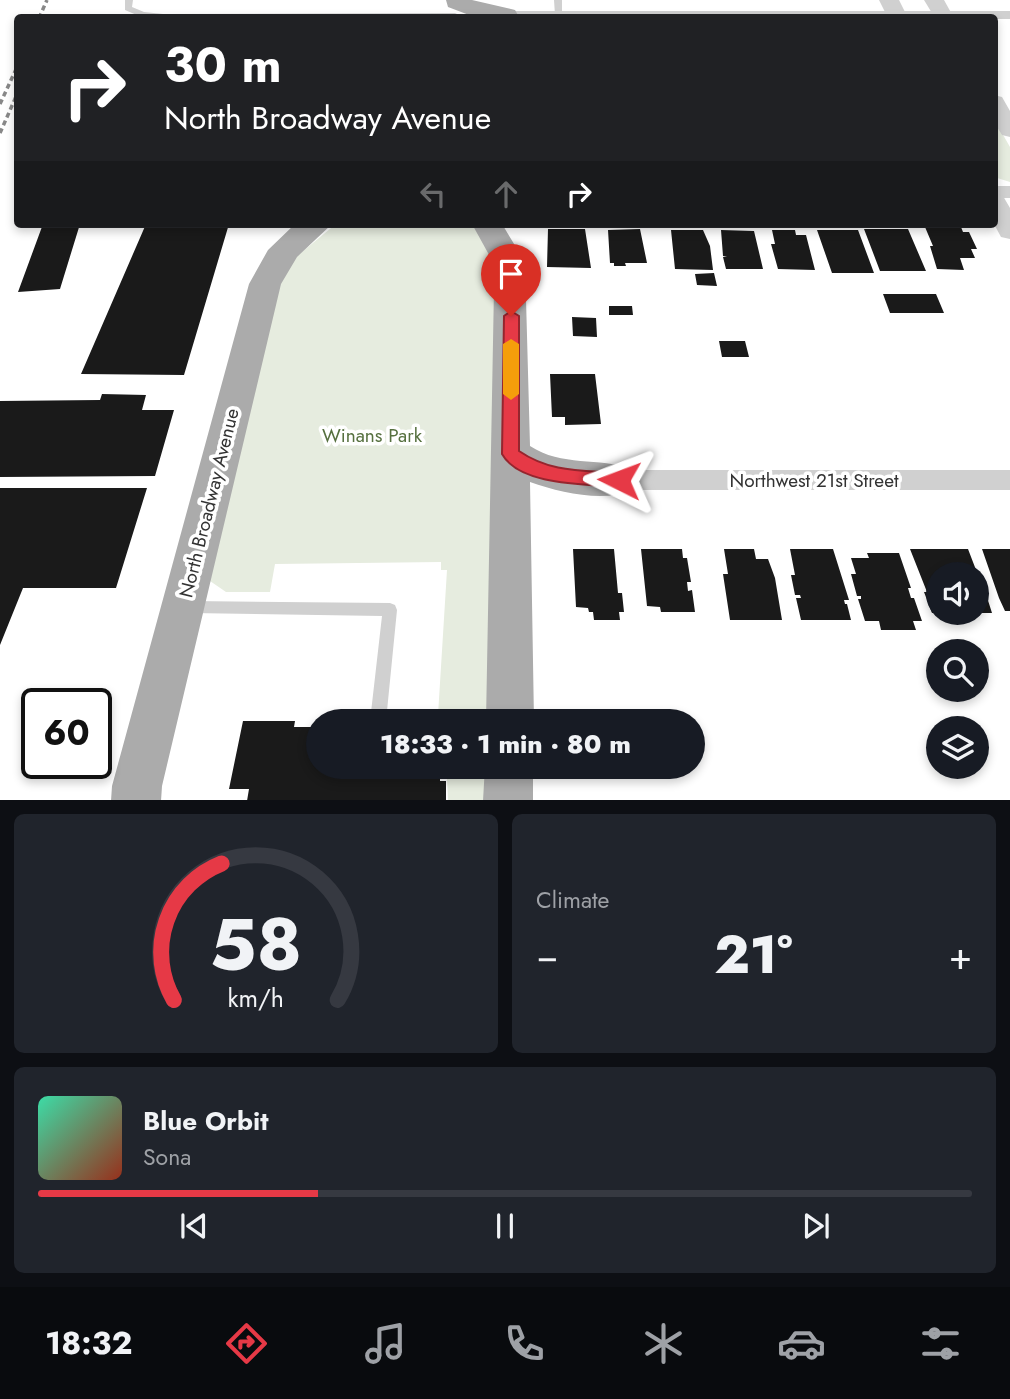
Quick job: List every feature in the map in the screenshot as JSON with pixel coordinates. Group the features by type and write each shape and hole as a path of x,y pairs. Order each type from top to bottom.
{"main road":[{"path":"456,9 500,14"},
{"name":"North Broadway Avenue","path":"136,800 137,786 265,284 282,254 309,228"},
{"path":"488,228 509,262 511,288 510,709"},
{"path":"510,454 531,468 551,475 619,480"},
{"path":"508,800 509,779"}],"street":[{"path":"514,14 559,8 941,11 993,14"},
{"path":"998,109 1010,130"},
{"path":"998,208 1010,231"},
{"name":"Northwest 21st Street","path":"619,480 1010,480"}],"lane":[{"path":"247,14 456,9"},
{"path":"182,607 390,610 379,709"}],"green space":[{"path":"998,126 1010,147 1010,182 998,178"},
{"name":"Winans Park","path":"331,228 475,228 490,250 497,272 491,709 438,709 447,570 441,570 441,562 275,564 270,592 226,592 210,581 281,280 291,261"},
{"path":"447,779 489,779 488,800 448,800"}],"building":[{"path":"42,228 79,228 60,289 18,292"},
{"path":"144,228 228,228 184,375 81,374"},
{"path":"925,228 961,228 963,232 969,232 977,249 971,249 975,258 960,258 964,270 937,269 930,246 933,246"},
{"path":"548,229 585,229 591,268 547,267"},
{"path":"640,229 647,263 614,266 614,263 610,263 608,230"},
{"path":"864,229 908,229 926,271 880,271"},
{"path":"671,230 703,230 710,246 713,270 675,269"},
{"path":"721,230 754,231 763,269 726,269 723,257 727,257 723,256"},
{"path":"772,230 795,230 796,235 806,235 815,270 778,269 771,244 775,244"},
{"path":"817,230 858,230 874,273 832,273"},
{"path":"714,273 717,286 697,285 695,274"},
{"path":"883,294 936,294 944,313 890,313"},
{"path":"609,306 632,306 633,315 609,315"},
{"path":"572,317 596,318 597,337 573,336"},
{"path":"719,341 745,341 749,357 722,357"},
{"path":"550,374 595,374 601,424 565,425 565,417 552,417"},
{"path":"102,394 146,395 142,410 174,410 155,476 0,477 0,401 100,400"},
{"path":"0,488 147,488 116,588 23,588 0,645"},
{"path":"573,549 614,549 618,593 622,593 624,612 619,612 620,620 594,620 593,612 589,612 588,608 576,607"},
{"path":"641,549 682,549 683,558 687,558 691,582 687,582 688,591 692,590 695,612 661,612 660,607 647,606"},
{"path":"724,549 754,549 756,559 768,559 775,578 782,620 730,620 723,574 728,574"},
{"path":"790,549 833,549 849,600 844,600 851,620 801,620 796,598 801,598 800,595 795,595 791,575 795,575"},
{"path":"910,549 968,549 973,562 926,562 926,589"},
{"path":"982,549 1010,549 1010,611 1005,611 989,569 989,562 987,562"},
{"path":"867,553 899,553 911,588 908,588 911,598 914,598 922,621 913,621 916,630 881,630 879,621 865,621 858,599 861,599 861,596 857,596 851,574 856,574 851,558 869,558"},
{"path":"243,721 295,721 294,727 306,727 306,779 440,779 446,781 446,800 247,800 249,789 229,789"}],"railway":[{"path":"41,14 47,0"},
{"path":"0,104 14,74"},
{"path":"0,133 14,101"}],"slow traffic":[{"path":"511,344 511,394"}],"route":[{"path":"511,316 510,454 531,468 551,475 619,480"}]}
